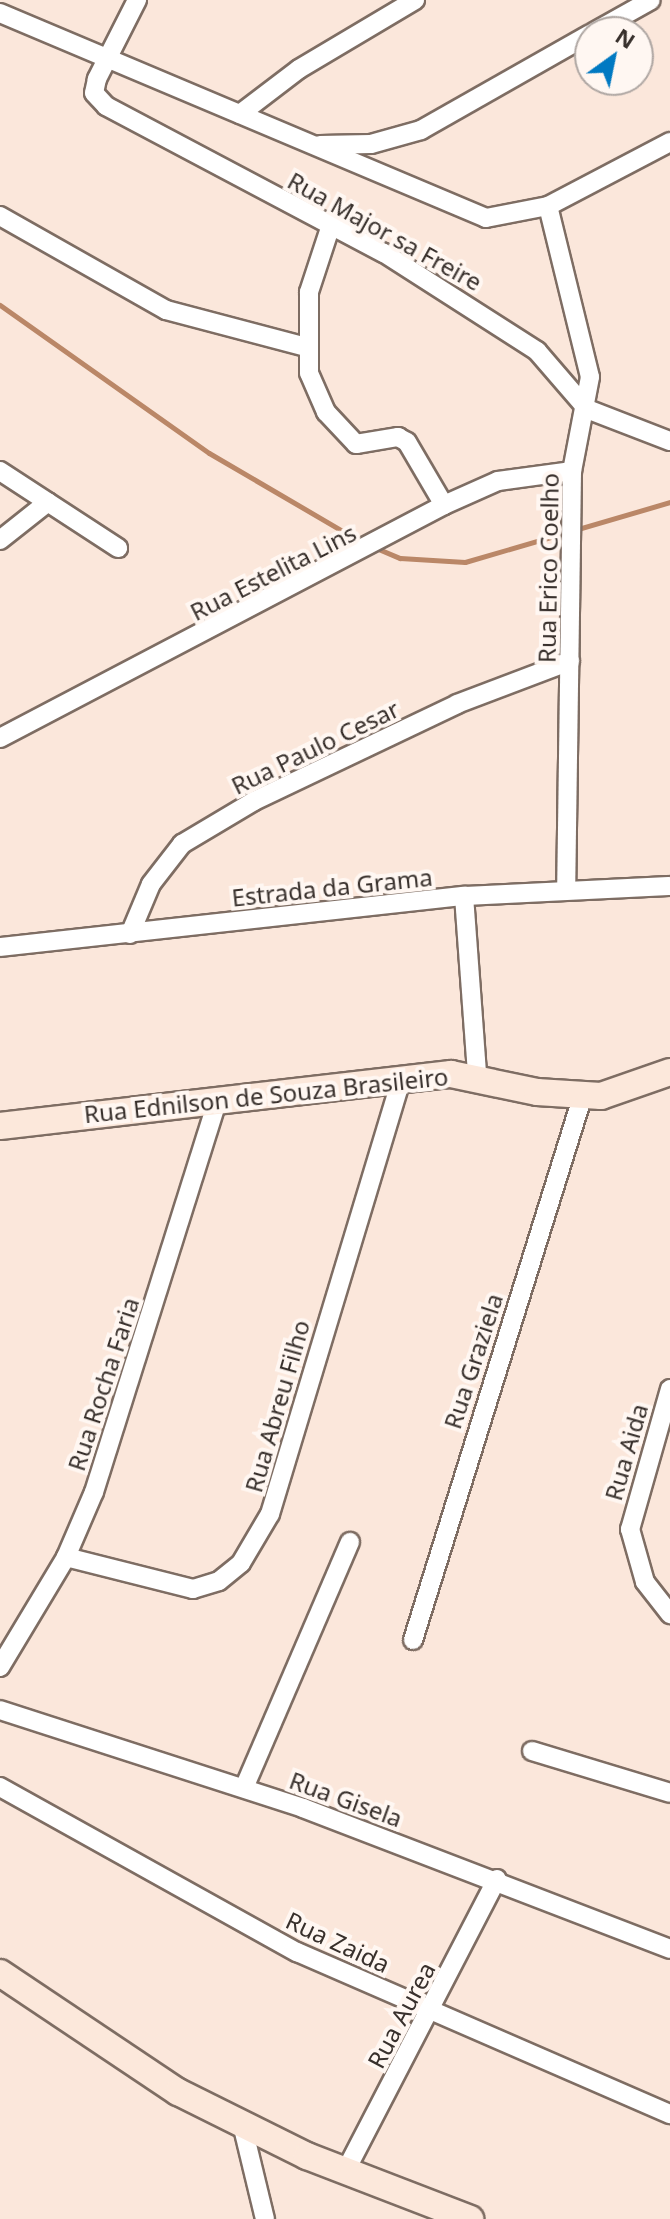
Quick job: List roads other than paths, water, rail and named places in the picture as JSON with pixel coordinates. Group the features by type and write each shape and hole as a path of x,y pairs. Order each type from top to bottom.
{"street":[{"path":"105,59 137,0"},
{"path":"240,114 299,69 415,0"},
{"path":"622,16 651,0"},
{"name":"Rua Major sa Freire","path":"0,13 486,218 548,206 670,142"},
{"path":"314,146 371,144 421,130 574,43"},
{"name":"Rua Major sa Freire","path":"105,59 94,93 106,106 331,225 516,336 587,409 670,441"},
{"name":"Rua Erico Coelho","path":"548,206 587,360 587,409 572,471 566,890"},
{"path":"0,216 166,310 306,347"},
{"path":"331,225 309,292 306,347 309,373 343,432 367,447 389,438 407,442 444,505"},
{"path":"0,471 118,548"},
{"name":"Rua Estelita Lins","path":"0,738 384,543 444,505 498,481 572,471"},
{"path":"0,540 48,502"},
{"name":"Rua Paulo Cesar","path":"130,934 151,884 182,844 254,801 457,704 570,661"},
{"name":"Estrada da Grama","path":"0,947 464,896 670,886"},
{"path":"464,896 477,1075"},
{"name":"Rua Ednilson de Souza Brasileiro","path":"0,1126 401,1079 477,1075 582,1098 670,1072"},
{"name":"Rua Abreu Filho","path":"66,1557 193,1589 219,1581 241,1563 270,1514 401,1079"},
{"name":"Rua Graziela","path":"413,1640 582,1098"},
{"name":"Rua Rocha Faria","path":"0,1667 66,1557 94,1492 217,1101"},
{"name":"Rua Aida","path":"670,1389 630,1529 645,1582 670,1614"},
{"path":"244,1788 350,1542"},
{"name":"Rua Gisela","path":"0,1710 244,1788 497,1879 670,1949"},
{"path":"532,1751 670,1793"},
{"name":"Rua Zaida","path":"0,1787 297,1952 670,2114"},
{"name":"Rua Aurea","path":"345,2172 432,2010 497,1879"},
{"path":"0,1973 110,2051 242,2124 345,2172 455,2216"},
{"path":"242,2124 265,2219"}],"waterway":[{"path":"0,305 209,453 363,543"},
{"path":"376,548 400,558 465,562 670,502"}]}
